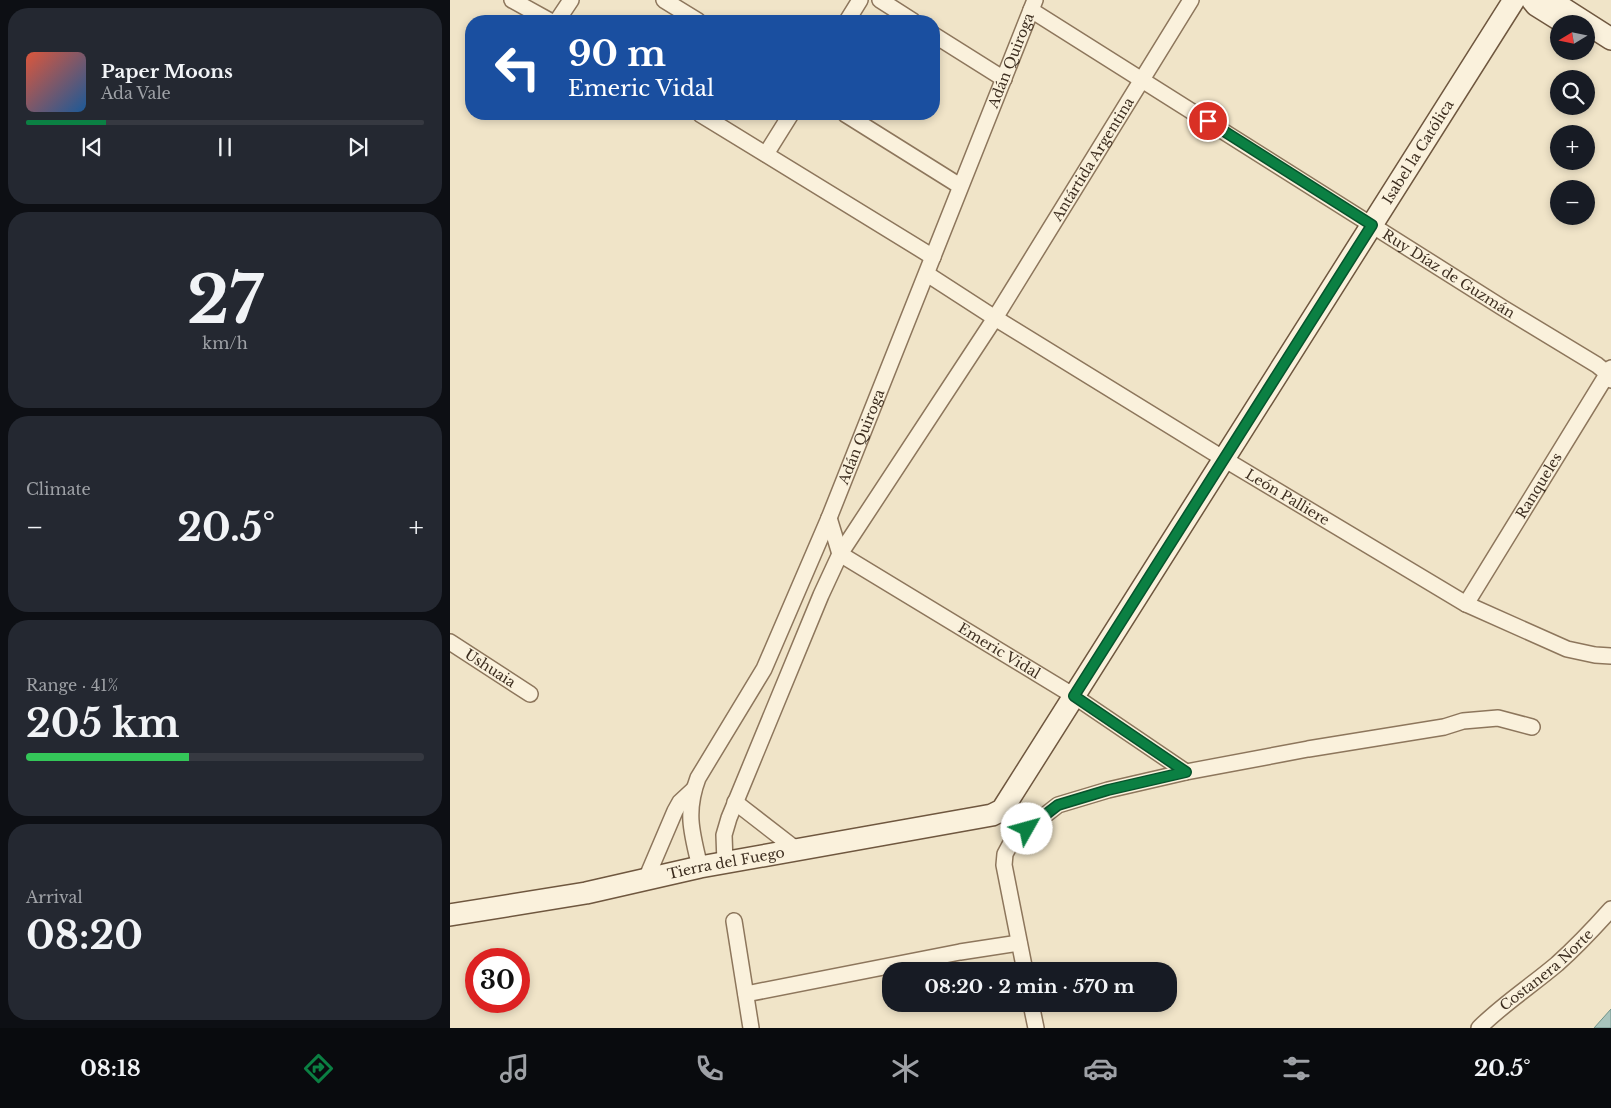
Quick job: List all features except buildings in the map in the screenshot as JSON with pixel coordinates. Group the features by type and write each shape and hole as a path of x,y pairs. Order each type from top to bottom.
{"main road":[{"name":"Isabel la Católica","path":"1002,810 1514,0"},
{"path":"1532,0 1551,15"},
{"path":"1550,0 1611,39"},
{"path":"1595,44 1611,54"},
{"name":"Tierra del Fuego","path":"450,915 586,893 700,867 981,818 1002,810"}],"street":[{"path":"512,0 539,15"},
{"path":"561,15 571,0"},
{"path":"664,0 688,15"},
{"path":"851,15 860,0"},
{"path":"880,0 904,15"},
{"name":"Antártida Argentina","path":"995,318 1191,0"},
{"name":"Ruy Díaz de Guzmán","path":"1033,5 1142,80 1610,374"},
{"name":"Adán Quiroga","path":"700,867 691,828 691,805 698,778 764,669 829,518 1033,5"},
{"path":"940,39 1004,79"},
{"path":"710,120 933,257"},
{"path":"766,154 787,120"},
{"path":"856,120 960,186"},
{"name":"León Palliere","path":"927,274 1224,460 1466,604 1568,649 1594,655 1611,656"},
{"path":"725,863 724,834 735,802 821,595 840,554 995,318"},
{"name":"Ranqueles","path":"1466,604 1610,374"},
{"path":"829,518 840,554"},
{"name":"Emeric Vidal","path":"840,554 1074,696 1186,772"},
{"path":"780,632 804,636"},
{"name":"Ushuaia","path":"450,642 530,694"},
{"path":"1023,962 1004,865 1005,854 1012,841 1058,805 1108,790 1186,772 1308,749 1444,727 1464,721 1498,718 1532,727"},
{"path":"646,879 675,811 680,802 694,789"},
{"path":"735,802 797,850"},
{"name":"Costanera Norte","path":"1479,1028 1569,952 1611,908"},
{"path":"734,921 751,1028"},
{"path":"746,994 960,952 1019,944"},
{"path":"1033,1012 1036,1028"}],"water":[{"path":"1611,1009 1611,1028 1594,1028"}],"route":[{"path":"1027,829 1058,805 1108,790 1186,772 1074,696 1372,225 1208,121"}]}
